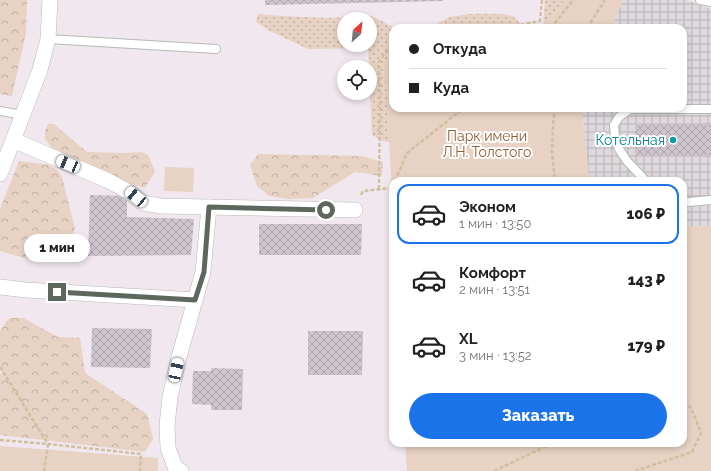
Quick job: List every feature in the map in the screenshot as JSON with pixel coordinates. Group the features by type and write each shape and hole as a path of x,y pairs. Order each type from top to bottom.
{"street":[{"path":"0,174 38,75 48,39 50,0"},
{"path":"13,140 109,181 129,192 143,203 161,206 355,210"},
{"path":"181,471 175,467 168,448 167,425 170,397 179,357 204,272 209,207"},
{"path":"0,287 26,290 195,300"}],"lane":[{"path":"700,0 711,2"},
{"path":"48,39 216,49"},
{"path":"687,109 711,109"},
{"path":"0,111 23,115"},
{"path":"626,112 619,117 614,125 615,137 619,149 627,162 642,177"},
{"path":"687,202 711,200"}],"path":[{"path":"540,24 542,0"},
{"path":"553,24 573,0"},
{"path":"589,24 605,0"},
{"path":"524,24 540,21"},
{"path":"379,189 379,62 389,50"},
{"path":"397,177 407,153 459,112"},
{"path":"554,112 552,152 555,177"},
{"path":"355,210 363,190 389,188"},
{"path":"0,367 48,444 44,471"},
{"path":"636,471 692,452 701,433 691,408 687,404"},
{"path":"0,440 141,454 140,471"},
{"path":"494,471 545,447"}],"shaded area":[{"path":"623,0 687,0 711,9 711,226 687,227 687,177 589,177 582,112 687,112 687,24 613,24"}],"green space":[{"path":"0,0 27,0 26,33 12,96 0,94"},
{"path":"545,0 564,0 548,24 543,24"},
{"path":"564,0 623,0 613,24 548,24"},
{"path":"258,14 337,18 337,49 308,49 268,30 256,22"},
{"path":"469,14 508,15 515,18 520,24 439,24 439,22 450,17"},
{"path":"377,19 389,25 389,112 394,112 406,145 383,141 372,135 370,100 377,100 377,60 369,60 368,52 377,52"},
{"name":"Парк имени Л.Н. Толстого","path":"389,59 389,112 582,112 589,177 391,177 385,60"},
{"path":"48,124 54,124 87,152 141,152 148,155 155,171 145,188 120,180 54,151 45,139 45,131"},
{"path":"258,154 362,156 383,162 382,176 355,172 313,198 289,199 269,196 257,186 250,165"},
{"path":"19,161 50,165 57,170 62,177 75,229 62,252 28,259 0,251 0,209"},
{"path":"165,167 194,168 193,192 164,191"},
{"path":"711,226 711,471 407,471 405,447 687,447 687,227"},
{"path":"9,318 23,318 58,337 80,338 85,373 147,414 153,439 145,452 0,435 0,374 2,373 0,362 0,331"},
{"path":"0,446 158,458 158,471 0,471"}],"building":[{"path":"265,0 443,0 443,1 265,5"},
{"name":"Котельная","path":"636,125 711,125 711,155 636,155"},
{"path":"90,195 127,196 127,217 194,219 191,255 88,256"},
{"path":"259,224 362,224 361,255 259,255"},
{"path":"92,328 152,329 150,368 91,367"},
{"path":"308,331 363,331 362,375 308,375"},
{"path":"211,368 243,369 242,410 211,410 211,405 192,404 193,371 211,371"}],"place":[{"name":"Котельная","path":"673,140"}],"route":[{"path":"57,292 195,300 204,272 209,207 326,210"}]}
